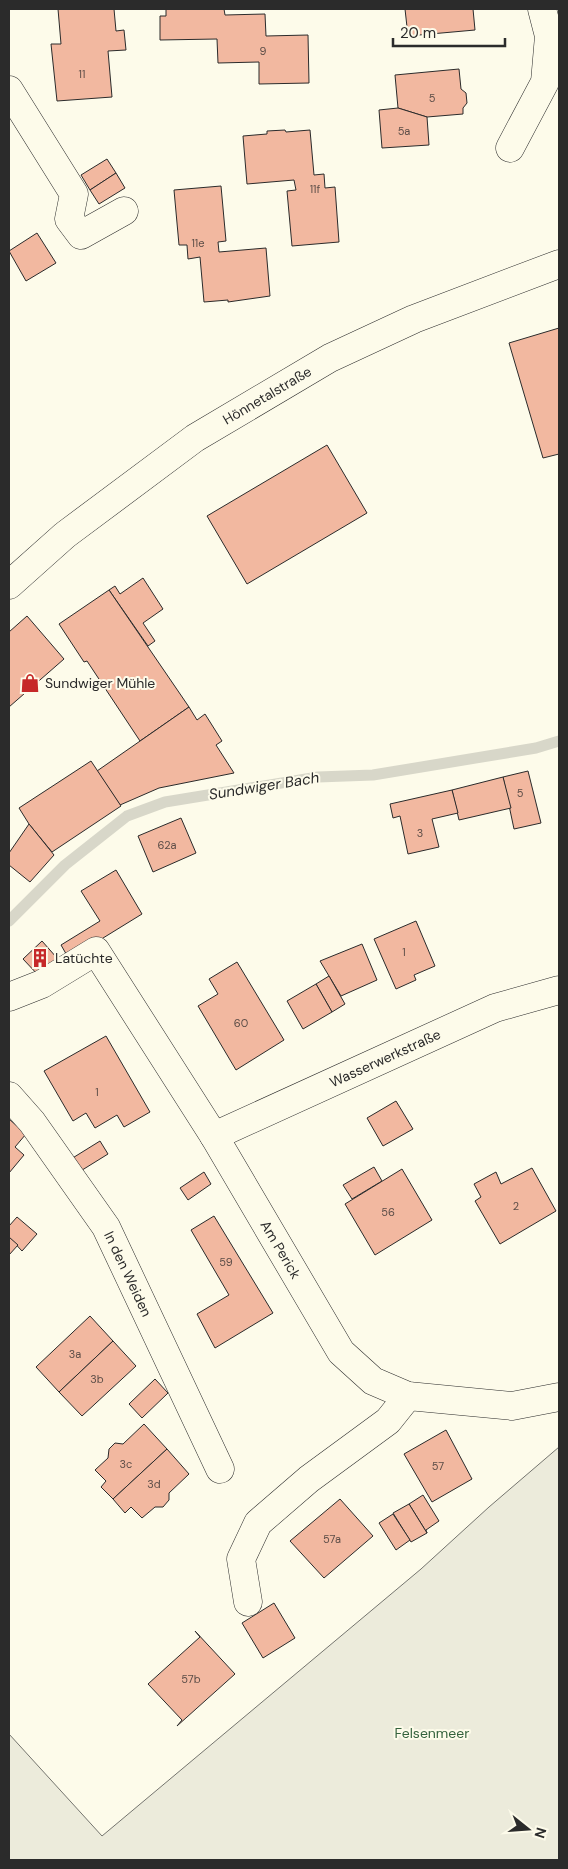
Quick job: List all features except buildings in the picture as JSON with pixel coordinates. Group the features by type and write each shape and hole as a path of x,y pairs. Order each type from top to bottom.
{"street":[{"path":"510,148 552,81 549,36 542,9"},
{"path":"9,90 74,194 68,219 80,235 124,210"},
{"name":"Hönnetalstraße","path":"9,585 65,535 195,438 330,358 414,319 559,264"},
{"name":"Am Perick","path":"9,997 42,984 96,951 214,1136 341,1352 373,1382 408,1396 512,1406 559,1397"},
{"name":"Wasserwerkstraße","path":"214,1136 495,1008 559,990"},
{"name":"In den Weiden","path":"9,1096 32,1122 106,1227 220,1468"},
{"path":"248,1602 241,1559 258,1523 309,1479 388,1421 408,1396"}],"green space":[{"name":"Felsenmeer","path":"559,1447 559,1860 9,1860 9,1734 102,1836 421,1569"}],"waterway":[{"name":"Sundwiger Bach","path":"9,921 65,865 127,816 165,802 318,777 373,775 536,748 559,741"}],"place":[{"name":"Sundwiger Mühle","path":"30,683"},
{"name":"Latüchte","path":"40,958"}]}
